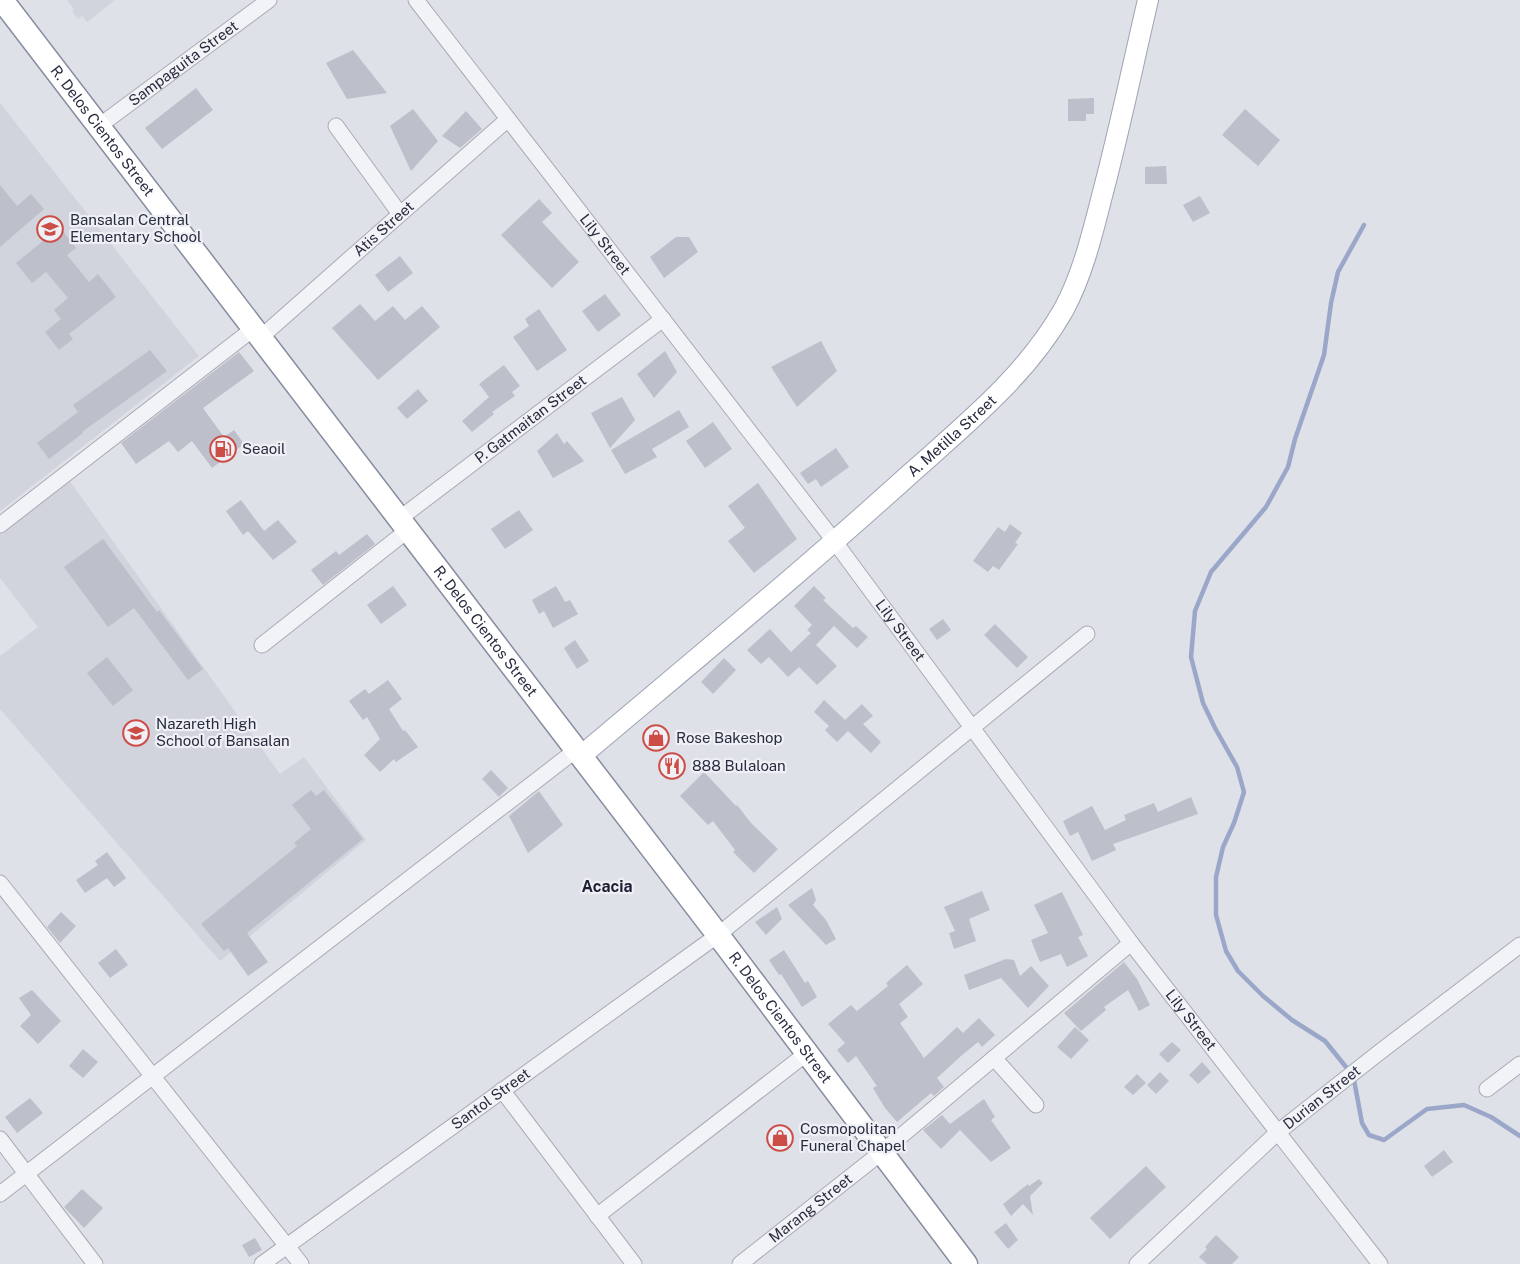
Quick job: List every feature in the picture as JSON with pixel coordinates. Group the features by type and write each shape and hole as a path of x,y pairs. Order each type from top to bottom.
{"highway":[{"name":"R. Delos Cientos Street","path":"2,0 718,935 966,1264"}],"main road":[{"name":"A. Metilla Street","path":"578,753 835,542 1013,378 1039,346 1065,307 1090,243 1116,142 1148,0"}],"street":[{"name":"Sampaguita Street","path":"99,126 269,0"},
{"name":"Lily Street","path":"416,0 835,542 1131,943 1380,1264"},
{"name":"Atis Street","path":"0,525 257,333 400,214 508,119"},
{"path":"336,126 400,214"},
{"name":"P. Gatmaitan Street","path":"262,645 403,525 663,319"},
{"name":"Santol Street","path":"262,1264 718,935 1087,634"},
{"path":"0,1194 578,753"},
{"path":"0,883 301,1264"},
{"name":"Marang Street","path":"740,1264 882,1152 1131,943"},
{"name":"Durian Street","path":"1137,1264 1278,1132 1520,945"},
{"path":"597,1216 807,1053"},
{"path":"994,1058 1036,1105"},
{"path":"1487,1089 1520,1064"},
{"path":"502,1090 634,1264"},
{"path":"0,1139 95,1264"}],"shaded area":[{"path":"67,0 115,0 87,22 82,16 78,19"},
{"name":"Bansalan Central Elementary School","path":"0,103 199,356 0,511"},
{"name":"Nazareth High School of Bansalan","path":"69,480 280,774 304,757 366,840 220,961 0,709 0,656 38,627 0,578 0,533"}],"building":[{"path":"353,50 387,93 347,99 326,63"},
{"path":"196,88 213,110 162,149 145,128"},
{"path":"1094,98 1094,114 1086,114 1086,121 1068,121 1068,99"},
{"path":"413,109 438,141 411,171 390,126"},
{"path":"1245,109 1280,140 1258,166 1222,135"},
{"path":"466,111 482,129 460,148 442,136"},
{"path":"1166,166 1167,184 1145,184 1145,167"},
{"path":"0,185 17,206 31,194 44,209 0,247"},
{"path":"1200,196 1210,213 1193,222 1183,205"},
{"path":"539,199 552,213 542,222 579,262 552,288 501,235"},
{"path":"60,227 76,248 67,255 89,282 98,274 116,297 69,334 73,339 59,350 45,332 61,319 54,310 68,298 46,272 32,283 16,263"},
{"path":"676,237 689,237 698,252 664,278 650,257"},
{"path":"400,256 413,273 388,292 375,275"},
{"path":"605,294 621,315 598,332 582,311"},
{"path":"360,304 375,321 393,306 405,320 422,306 440,327 378,380 332,328"},
{"path":"539,309 567,350 537,371 513,337 529,326 525,319"},
{"path":"821,341 837,371 797,407 771,367"},
{"path":"150,350 167,371 82,432 49,459 37,443 78,412 73,405"},
{"path":"665,351 677,372 654,398 637,374"},
{"path":"239,352 254,371 203,408 224,437 234,430 244,444 212,468 192,441 178,452 169,441 136,464 121,443"},
{"path":"504,365 520,386 512,392 515,396 492,412 494,414 472,432 462,421 489,397 479,384"},
{"path":"418,389 428,401 407,419 397,408"},
{"path":"622,397 635,420 610,448 591,413"},
{"path":"679,410 689,427 652,449 657,457 625,474 611,450"},
{"path":"713,422 732,449 705,468 686,441"},
{"path":"557,433 564,444 567,441 584,461 553,478 537,451"},
{"path":"836,448 849,467 821,487 816,479 808,484 800,473"},
{"path":"758,483 797,539 754,573 728,541 745,528 728,506"},
{"path":"241,500 264,531 278,520 297,542 273,560 248,531 243,535 226,511"},
{"path":"519,510 533,530 505,549 491,529"},
{"path":"1010,524 1022,533 1015,543 1018,544 999,570 993,566 988,572 973,561 998,527 1005,532"},
{"path":"367,534 375,544 323,585 311,570 336,551 339,555"},
{"path":"103,539 203,669 188,680 134,608 108,627 64,567"},
{"path":"393,586 407,605 381,624 367,605"},
{"path":"556,586 565,602 570,600 578,614 553,628 544,611 539,614 532,600"},
{"path":"814,586 826,598 823,600 853,628 856,626 868,637 857,648 834,626 816,645 837,666 817,685 799,667 788,677 769,657 761,664 747,650 770,629 791,652 811,633 807,630 812,625 794,606"},
{"path":"943,619 951,630 937,640 929,629"},
{"path":"995,624 1028,657 1017,668 984,635"},
{"path":"575,640 589,661 577,669 564,648"},
{"path":"107,657 133,690 113,706 87,673"},
{"path":"724,658 736,670 713,694 701,682"},
{"path":"388,680 402,699 389,709 403,731 405,730 418,747 396,762 394,759 380,772 364,755 380,739 367,717 363,720 349,701 365,689 369,694"},
{"path":"824,700 845,720 862,704 873,716 863,724 881,742 871,753 848,731 837,742 825,730 829,726 814,712"},
{"path":"491,770 508,788 499,797 482,779"},
{"path":"704,772 778,849 754,873 733,852 735,850 713,821 708,825 680,796"},
{"path":"311,790 316,796 324,790 363,839 247,933 268,962 248,976 228,948 224,951 201,924 297,846 294,843 311,829 292,805"},
{"path":"539,791 563,825 528,853 509,816"},
{"path":"1191,797 1198,814 1113,844 1116,850 1092,861 1078,832 1070,836 1063,821 1092,806 1105,830 1126,820 1124,815 1154,803 1158,812"},
{"path":"107,852 126,878 114,887 107,878 85,893 76,880 98,865 95,861"},
{"path":"812,888 816,900 813,905 826,920 836,939 826,945 788,905"},
{"path":"982,891 990,910 969,919 976,941 954,949 949,933 955,931 944,907"},
{"path":"1062,892 1083,935 1078,937 1088,956 1067,967 1061,954 1040,962 1031,940 1048,933 1034,905"},
{"path":"777,907 782,919 766,935 755,922"},
{"path":"61,912 76,926 60,943 47,927"},
{"path":"116,949 128,965 110,978 98,963"},
{"path":"784,950 805,983 808,981 817,997 802,1007 769,960"},
{"path":"1006,959 1014,960 1020,976 1031,966 1049,986 1028,1008 1001,978 969,990 964,975"},
{"path":"1124,962 1137,979 1150,1005 1139,1011 1128,990 1104,1007 1106,1010 1081,1031 1064,1013"},
{"path":"907,965 923,984 899,1004 908,1017 900,1023 924,1058 957,1027 963,1033 979,1018 995,1035 982,1047 978,1042 961,1056 937,1078 944,1087 934,1096 931,1093 897,1122 885,1108 873,1088 877,1086 856,1056 848,1063 837,1050 845,1043 828,1024 851,1005 857,1011 888,986 886,983"},
{"path":"32,990 61,1021 38,1044 20,1026 31,1015 19,998"},
{"path":"1075,1027 1089,1040 1071,1059 1057,1047"},
{"path":"1172,1042 1181,1050 1168,1063 1159,1054"},
{"path":"83,1049 98,1062 83,1078 69,1066"},
{"path":"1202,1062 1211,1072 1198,1084 1189,1075"},
{"path":"1160,1072 1169,1081 1156,1094 1147,1085"},
{"path":"1137,1074 1146,1083 1133,1095 1124,1087"},
{"path":"30,1098 43,1113 17,1133 5,1117"},
{"path":"984,1099 995,1117 991,1120 1011,1148 991,1162 960,1130 941,1149 923,1130 942,1115 950,1124"},
{"path":"1444,1150 1453,1162 1432,1177 1424,1166"},
{"path":"1146,1166 1166,1187 1110,1239 1090,1218"},
{"path":"1039,1179 1043,1183 1030,1196 1033,1215 1023,1204 1011,1216 1003,1204 1028,1184 1029,1186"},
{"path":"82,1189 103,1208 84,1228 64,1207"},
{"path":"1006,1223 1018,1240 1008,1249 994,1232"},
{"path":"1216,1235 1239,1257 1232,1264 1207,1264 1199,1257"},
{"path":"255,1238 262,1250 249,1257 242,1245"}],"waterway":[{"path":"1346,1067 1325,1041 1292,1020 1263,996 1238,971 1226,951 1216,915 1216,877 1223,847 1244,792 1237,767 1203,703 1191,657 1195,611 1211,572 1266,507 1288,467 1295,439 1324,355 1338,272 1364,225"},
{"path":"1354,1080 1362,1123 1369,1135 1384,1140 1427,1109 1464,1105 1491,1117 1520,1136"}],"place":[{"name":"Bansalan Central Elementary School","path":"50,229"},
{"name":"Seaoil","path":"223,449"},
{"name":"Nazareth High School of Bansalan","path":"136,733"},
{"name":"Rose Bakeshop","path":"656,738"},
{"name":"888 Bulaloan","path":"672,766"},
{"name":"Cosmopolitan Funeral Chapel","path":"780,1138"}],"district":[{"name":"Acacia","path":"607,886"}]}
